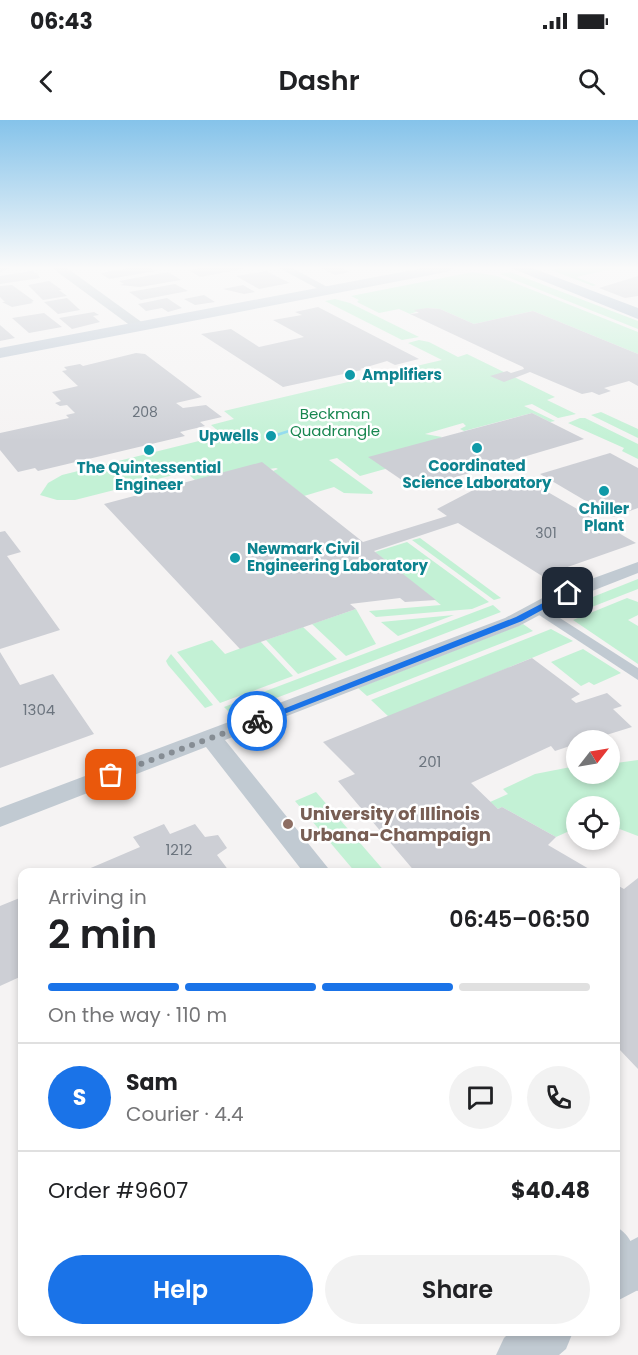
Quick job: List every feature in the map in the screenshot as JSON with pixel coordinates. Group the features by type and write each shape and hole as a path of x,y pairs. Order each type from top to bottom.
{"main road":[{"path":"0,353 140,326"}],"street":[{"path":"0,819 519,619 557,598 638,567"},
{"path":"538,608 638,675"},
{"path":"211,738 315,868"},
{"path":"521,1355 544,1336"}],"green space":[{"path":"374,326 396,326 419,337 402,340"},
{"path":"569,326 622,326 638,332 638,354"},
{"name":"Beckman Quadrangle","path":"419,340 429,342 458,357 467,354 555,397 547,400 576,414 558,418 532,404 524,406 555,421 550,422 532,413 464,431 460,429 466,426 463,423 425,434 442,437 385,469 360,476 337,458 329,460 373,492 372,494 344,493 334,487 304,496 273,471 278,469 276,468 195,480 189,475 194,473 193,470 75,500 57,500 40,495 48,483 62,475 223,435 211,425 234,419 224,411 442,360 408,343"},
{"path":"601,412 638,429 638,438 591,415"},
{"path":"585,418 638,444 638,459 622,451 624,448 568,423"},
{"path":"420,538 501,598 494,600 412,540"},
{"path":"407,542 489,602 472,609 376,617 369,611 441,605 375,552"},
{"path":"638,579 638,589 584,610 575,604"},
{"path":"627,598 638,602 638,615 628,620 638,626 638,664 573,620"},
{"path":"493,605 501,612 237,713 231,714 224,707"},
{"path":"356,609 376,644 346,656 312,624"},
{"path":"454,615 398,636 381,622"},
{"path":"523,624 533,631 367,696 358,688"},
{"path":"303,627 337,659 298,674 266,640"},
{"path":"551,629 573,641 389,717 371,700"},
{"path":"212,640 225,654 260,641 293,676 220,703 177,652"},
{"path":"583,649 621,673 594,685 589,682 581,686 551,662"},
{"path":"171,654 213,705 205,708 168,665 166,661"},
{"path":"638,760 638,836 620,829 620,796 566,796 566,832 556,837 502,807 498,809 490,802 508,794 503,789 535,774 566,768 566,784 620,784 620,762"},
{"path":"316,792 382,868 352,868 295,801"}],"building":[{"path":"0,326 1,326 15,338 0,341"},
{"path":"21,326 62,327 29,333"},
{"path":"68,326 85,326 72,329"},
{"path":"283,326 354,326 419,359 395,365 387,361 360,369 362,370 283,387 201,334 231,329 259,347 304,337"},
{"path":"435,326 569,326 638,354 638,386 629,381 604,388 611,391 599,395 592,392 582,394 530,372 504,382 490,376 507,371 511,373 524,369"},
{"path":"136,353 145,354 202,397 176,403 183,408 206,405 222,417 200,422 205,426 180,432 185,436 38,471 35,468 18,472 0,450 0,433 69,418 66,415 75,413 67,405 60,406 55,403 61,401 52,392 78,386 62,371 67,370 64,367 80,364 83,366"},
{"name":"Coordinated Science Laboratory","path":"532,413 584,439 415,489 368,457"},
{"name":"Chiller Plant","path":"610,453 638,468 638,508 613,517 540,474"},
{"name":"Newmark Civil Engineering Laboratory","path":"262,462 363,542 447,516 437,509 481,486 489,491 527,480 636,543 542,576 458,523 374,551 436,600 405,602 400,598 350,604 356,609 240,649 104,504"},
{"path":"5,531 21,552 7,556 60,630 0,649 0,532"},
{"path":"0,652 20,685 53,674 94,734 0,768"},
{"path":"532,658 580,694 571,699 576,703 607,693 622,706 613,709 632,727 620,731 566,730 566,747 555,751 551,746 471,783 498,809 502,807 556,837 548,845 587,868 412,868 338,781 355,774 323,742"},
{"path":"164,824 170,834 195,824 205,837 218,835 227,848 217,855 227,868 91,868 140,847 133,837"},
{"path":"638,878 638,1069 620,1050 620,887 624,889"},
{"path":"18,899 18,978 0,986 0,906"}],"waterway":[{"path":"278,434 290,431"}],"way so far":[{"path":"111,775 257,721"}],"place":[{"name":"Amplifiers","path":"350,375"},
{"name":"Upwells","path":"271,436"},
{"name":"Coordinated Science Laboratory","path":"477,448"},
{"name":"The Quintessential Engineer","path":"149,450"},
{"name":"Chiller Plant","path":"604,491"},
{"name":"Newmark Civil Engineering Laboratory","path":"235,558"},
{"name":"University of Illinois Urbana-Champaign","path":"288,824"}],"route":[{"path":"257,721 519,619 568,593"}]}
